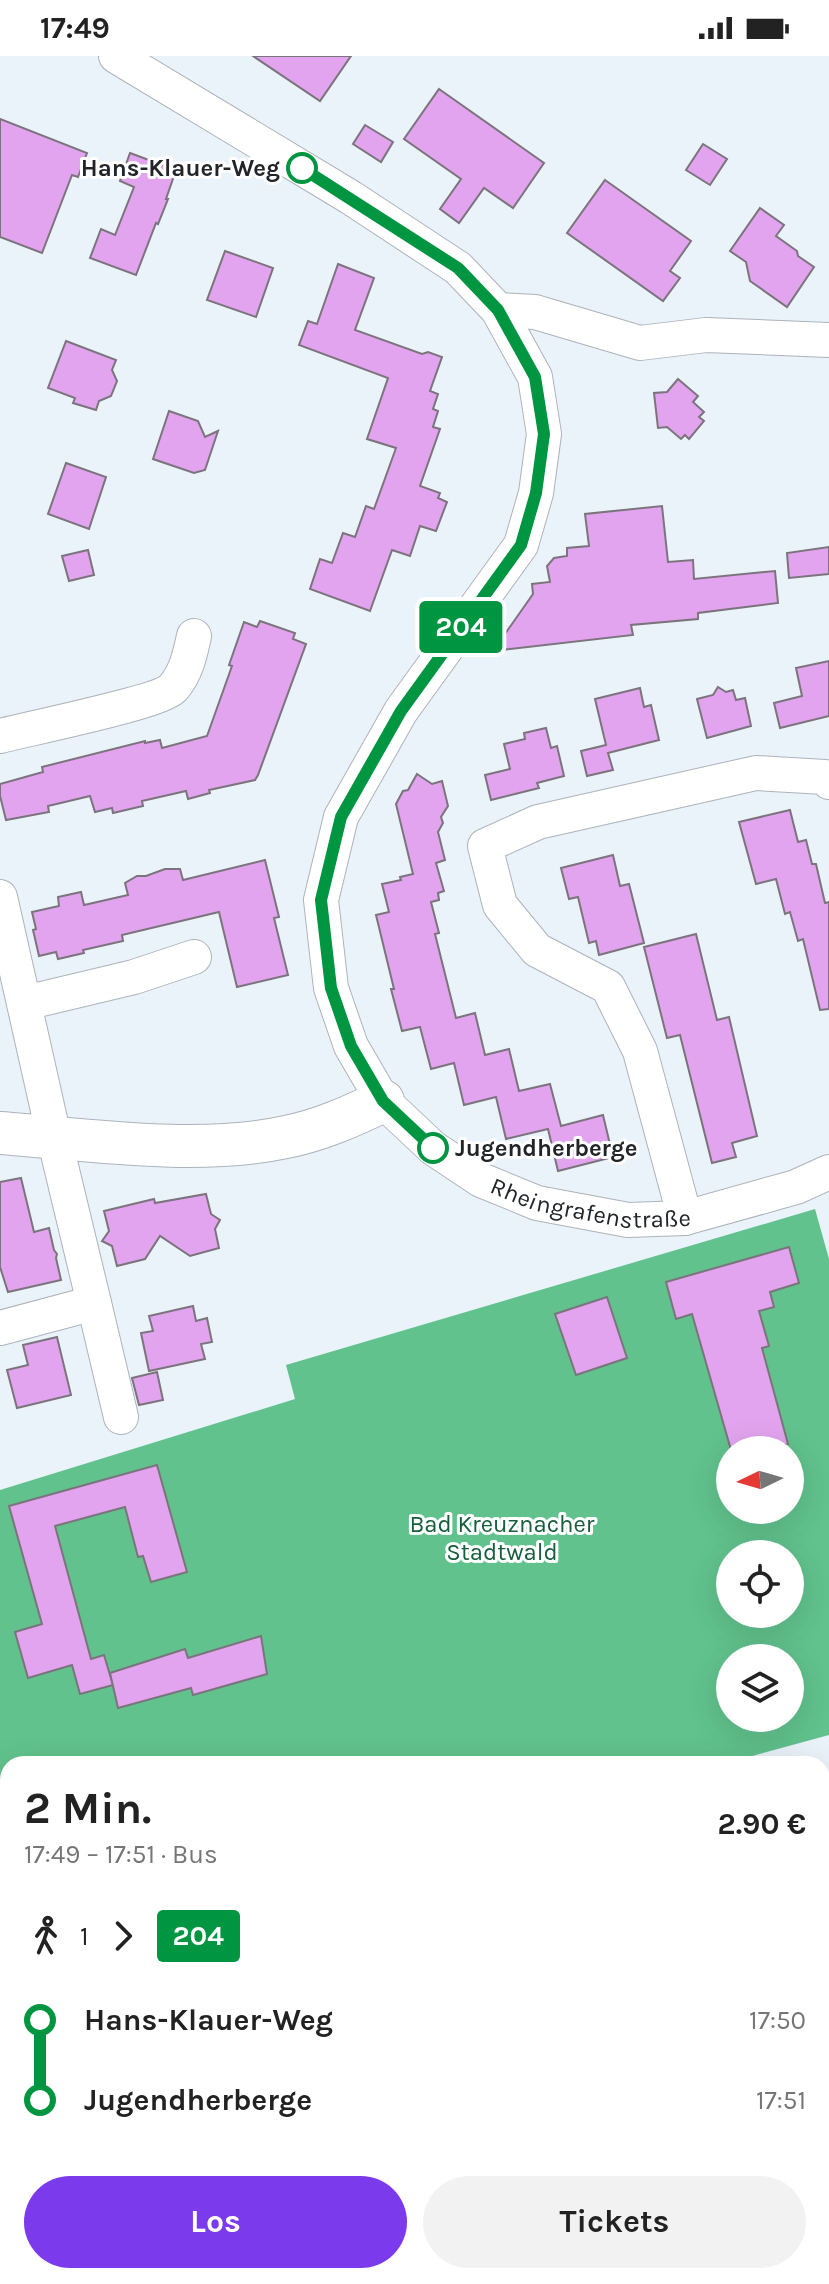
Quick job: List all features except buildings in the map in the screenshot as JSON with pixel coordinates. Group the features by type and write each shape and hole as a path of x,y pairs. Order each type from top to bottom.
{"street":[{"name":"Rheingrafenstraße","path":"116,56 350,197 458,268 498,310 535,377 544,434 536,493 521,545 401,711 341,817 321,900 331,988 351,1046 383,1101 433,1148 481,1180 537,1203 628,1220 685,1218 796,1187 829,1172"},
{"path":"498,310 535,312 640,343 706,335 829,340"},
{"path":"0,736 137,703 171,690 188,663 194,636"},
{"path":"685,1218 640,1051 608,987 537,950 500,905 485,846 538,822 756,773 828,778"},
{"path":"0,897 121,1417"},
{"path":"25,1003 134,977 194,957"},
{"path":"0,1133 180,1146 240,1144 287,1137 336,1123 383,1101"},
{"path":"0,1328 94,1303"}],"green space":[{"name":"Bad Kreuznacher Stadtwald","path":"815,1209 829,1259 829,1735 752,1756 0,1756 0,1490 295,1399 286,1365"}],"bus line":[{"name":"204","path":"302,168 458,268 498,310 535,377 544,434 536,493 521,545 401,711 341,817 321,900 331,988 351,1046 383,1101 433,1148"}],"place":[{"name":"Hans-Klauer-Weg","path":"302,168"},
{"name":"Jugendherberge","path":"433,1148"}]}
